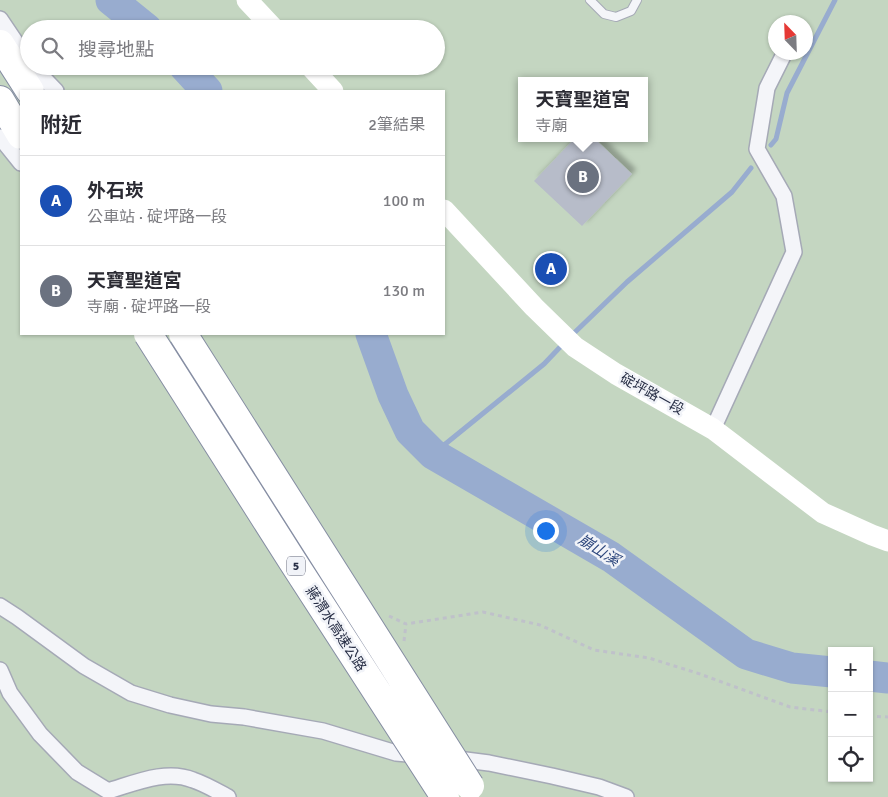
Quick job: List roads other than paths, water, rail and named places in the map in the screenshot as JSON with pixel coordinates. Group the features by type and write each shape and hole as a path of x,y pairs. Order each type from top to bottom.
{"highway":[{"path":"0,44 29,90"},
{"path":"0,100 20,133"},
{"name":"蔣渭水高速公路","path":"149,335 445,797"},
{"name":"蔣渭水高速公路","path":"184,335 474,791"}],"main road":[{"path":"247,0 266,20"},
{"path":"318,75 332,90"},
{"name":"碇坪路一段","path":"445,211 568,341 616,374 713,429 823,514 888,541"}],"street":[{"path":"0,19 20,49"},
{"path":"713,429 794,252 784,196 757,149 767,88 780,60"},
{"path":"41,75 55,90"},
{"path":"0,137 20,162"},
{"path":"0,606 84,666 130,693 170,705 211,714 244,717 323,731 396,753 489,763 552,776 599,786 626,797"},
{"path":"0,670 10,693 40,734 77,772 108,791 167,776 191,779 228,797"}],"lane":[{"path":"590,0 604,14 616,17 630,11 637,0"}],"waterway":[{"name":"崩山溪","path":"111,0 136,20"},
{"path":"771,145 776,139 787,93 835,0"},
{"name":"崩山溪","path":"192,75 206,90"},
{"path":"571,336 627,282 732,192 751,168"},
{"name":"崩山溪","path":"371,335 393,395 410,431 433,454 611,557 746,654 792,668 828,672"},
{"path":"433,454 544,364 563,344"},
{"name":"崩山溪","path":"873,676 888,678"}],"place":[{"name":"天寶聖道宮","path":"583,177"},
{"name":"外石崁","path":"551,269"}]}
